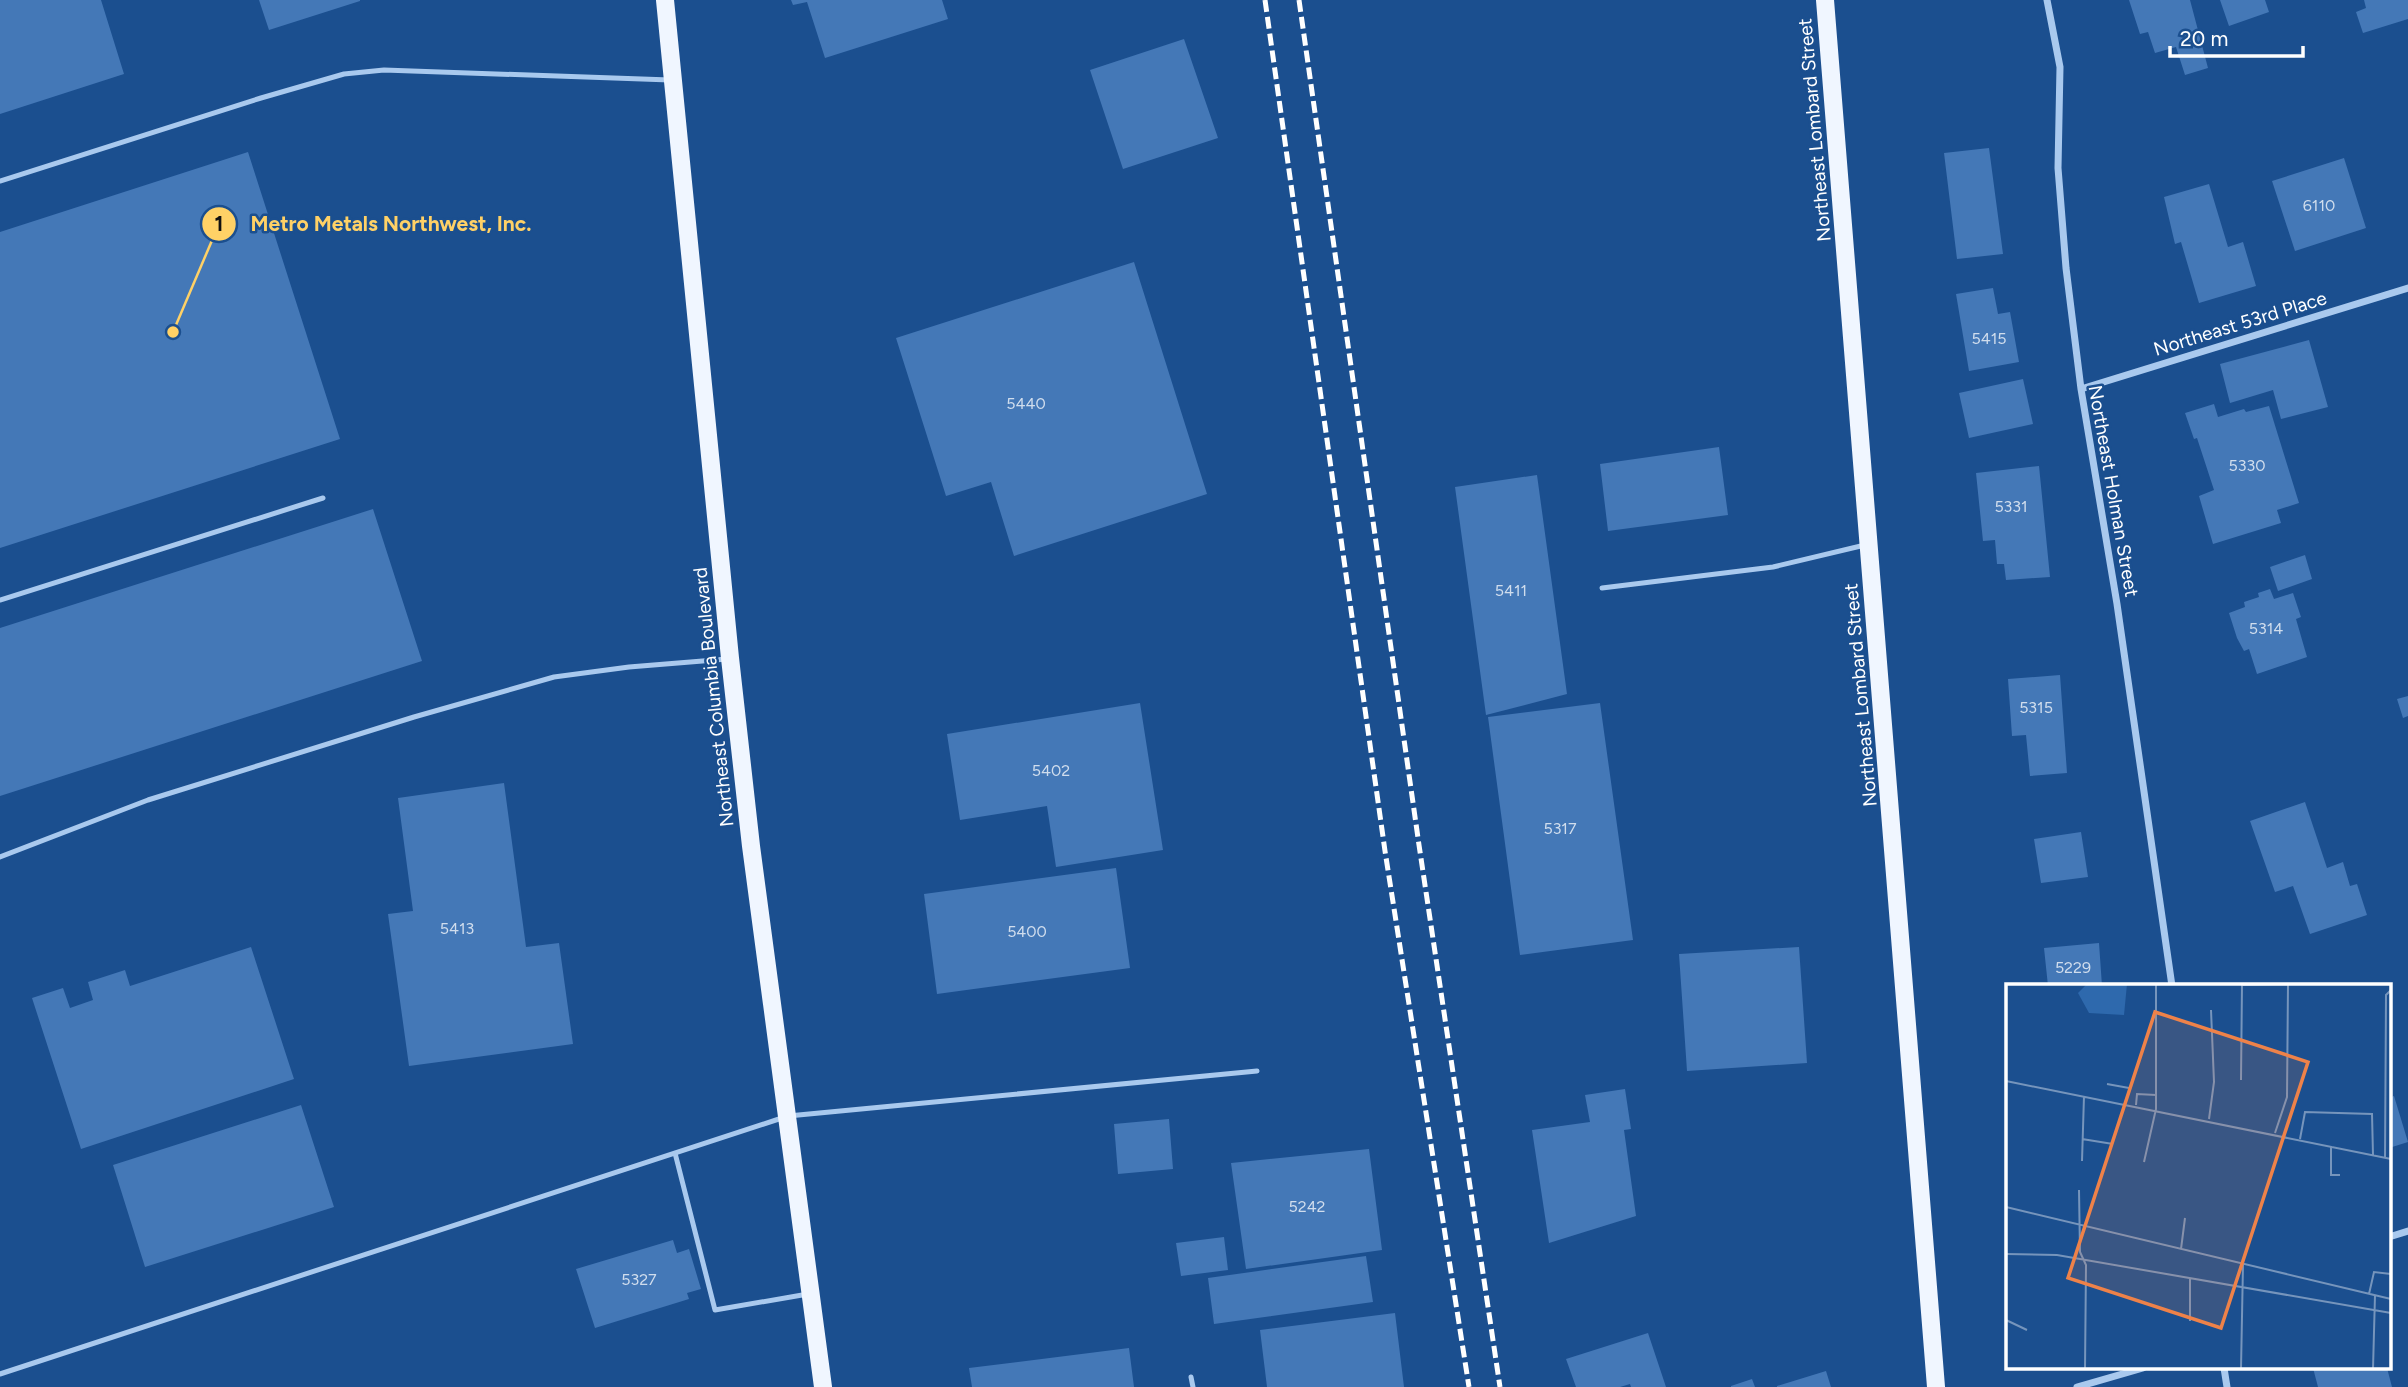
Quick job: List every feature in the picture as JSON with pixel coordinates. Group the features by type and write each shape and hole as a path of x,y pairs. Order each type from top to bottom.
{"main road":[{"name":"Northeast Columbia Boulevard","path":"665,0 751,846 823,1387"},
{"name":"Northeast Lombard Street","path":"1825,0 1936,1387"}],"street":[{"name":"Northeast Holman Street","path":"2047,0 2060,67 2059,168 2066,268 2081,389 2117,604 2172,984"},
{"name":"Northeast 53rd Place","path":"2081,389 2408,288"},
{"path":"2390,1237 2408,1231"},
{"path":"2077,1387 2136,1370"}],"lane":[{"path":"0,181 344,74 384,70 673,80"},
{"path":"0,600 323,498"},
{"path":"1602,588 1773,567 1868,545"},
{"path":"0,857 148,800 414,717 554,677 730,658"},
{"path":"0,1374 788,1116 1257,1071"},
{"path":"675,1153 715,1310 811,1294"},
{"path":"1191,1377 1193,1387"}],"building":[{"path":"0,0 101,0 124,74 0,114"},
{"path":"259,0 360,0 360,1 269,30"},
{"path":"791,0 942,0 948,19 825,58 807,2 793,5"},
{"path":"2129,0 2190,0 2208,68 2185,75 2176,47 2155,53 2148,32 2140,34"},
{"path":"2220,0 2265,0 2269,12 2229,26"},
{"path":"2364,0 2408,0 2408,19 2363,33 2356,12 2366,8"},
{"path":"1184,39 1218,138 1123,169 1090,70"},
{"path":"1989,148 2003,254 1957,259 1944,153"},
{"path":"248,152 340,439 0,548 0,232"},
{"path":"2344,158 2366,228 2295,251 2272,181"},
{"path":"2209,184 2228,247 2243,242 2256,286 2199,303 2181,242 2175,244 2164,197"},
{"path":"1134,262 1207,494 1014,556 991,482 946,496 896,338"},
{"path":"1993,288 1998,314 2010,312 2019,362 1969,371 1956,294"},
{"path":"2309,340 2328,407 2281,419 2273,390 2230,403 2220,364"},
{"path":"2023,379 2033,424 1969,438 1959,393"},
{"path":"2214,404 2218,417 2244,409 2246,412 2269,406 2299,503 2277,510 2281,523 2213,544 2199,496 2214,490 2197,438 2194,439 2185,413"},
{"path":"1719,447 1728,515 1608,531 1600,464"},
{"path":"2039,466 2050,577 2006,580 2004,564 1997,564 1995,540 1983,541 1976,473"},
{"path":"1537,475 1567,694 1486,715 1455,487"},
{"path":"373,509 422,661 0,796 0,628"},
{"path":"2305,555 2312,579 2278,591 2270,567"},
{"path":"2270,589 2274,599 2293,593 2301,617 2296,619 2307,657 2257,674 2249,649 2244,651 2237,638 2229,613 2245,607 2244,602 2259,597 2258,593"},
{"path":"2060,675 2067,773 2030,776 2026,735 2012,736 2008,679"},
{"path":"2408,696 2408,716 2403,718 2397,699"},
{"path":"1140,703 1163,850 1056,867 1047,806 960,820 947,734"},
{"path":"1600,703 1633,940 1520,955 1488,717"},
{"path":"504,783 526,947 559,943 573,1044 409,1066 388,914 413,911 398,798"},
{"path":"2305,802 2327,868 2343,862 2350,886 2357,884 2367,915 2310,934 2293,886 2275,892 2250,821"},
{"path":"2081,832 2088,877 2041,883 2034,839"},
{"path":"1116,868 1130,968 937,994 924,894"},
{"path":"2099,943 2102,984 2048,984 2044,948"},
{"path":"251,947 294,1079 81,1149 32,998 63,988 70,1008 93,1000 88,982 125,970 130,986"},
{"path":"1799,947 1807,1063 1687,1071 1679,954"},
{"path":"1625,1089 1631,1129 1624,1130 1636,1216 1549,1243 1532,1130 1590,1122 1585,1095"},
{"path":"2394,1096 2408,1142 2390,1148 2390,1098"},
{"path":"301,1105 334,1207 145,1267 113,1165"},
{"path":"1169,1119 1173,1169 1118,1174 1114,1124"},
{"path":"1369,1149 1382,1250 1246,1269 1231,1163"},
{"path":"1224,1237 1228,1270 1181,1276 1176,1243"},
{"path":"673,1240 677,1253 689,1249 701,1289 687,1293 689,1299 595,1328 576,1269"},
{"path":"1366,1256 1373,1302 1214,1324 1208,1278"},
{"path":"1395,1313 1404,1387 1267,1387 1260,1330"},
{"path":"1648,1333 1666,1387 1631,1387 1630,1384 1620,1387 1576,1387 1566,1359"},
{"path":"1129,1348 1134,1387 972,1387 969,1368"},
{"path":"2314,1370 2388,1370 2392,1387 2318,1387"},
{"path":"1826,1371 1831,1387 1777,1387 1777,1386"},
{"path":"1752,1379 1755,1387 1731,1387 1731,1386"}],"railway":[{"path":"1265,0 1385,851 1469,1387"},
{"path":"1299,0 1419,845 1500,1387"}],"place":[{"name":"Metro Metals Northwest, Inc.","path":"173,332"}]}
